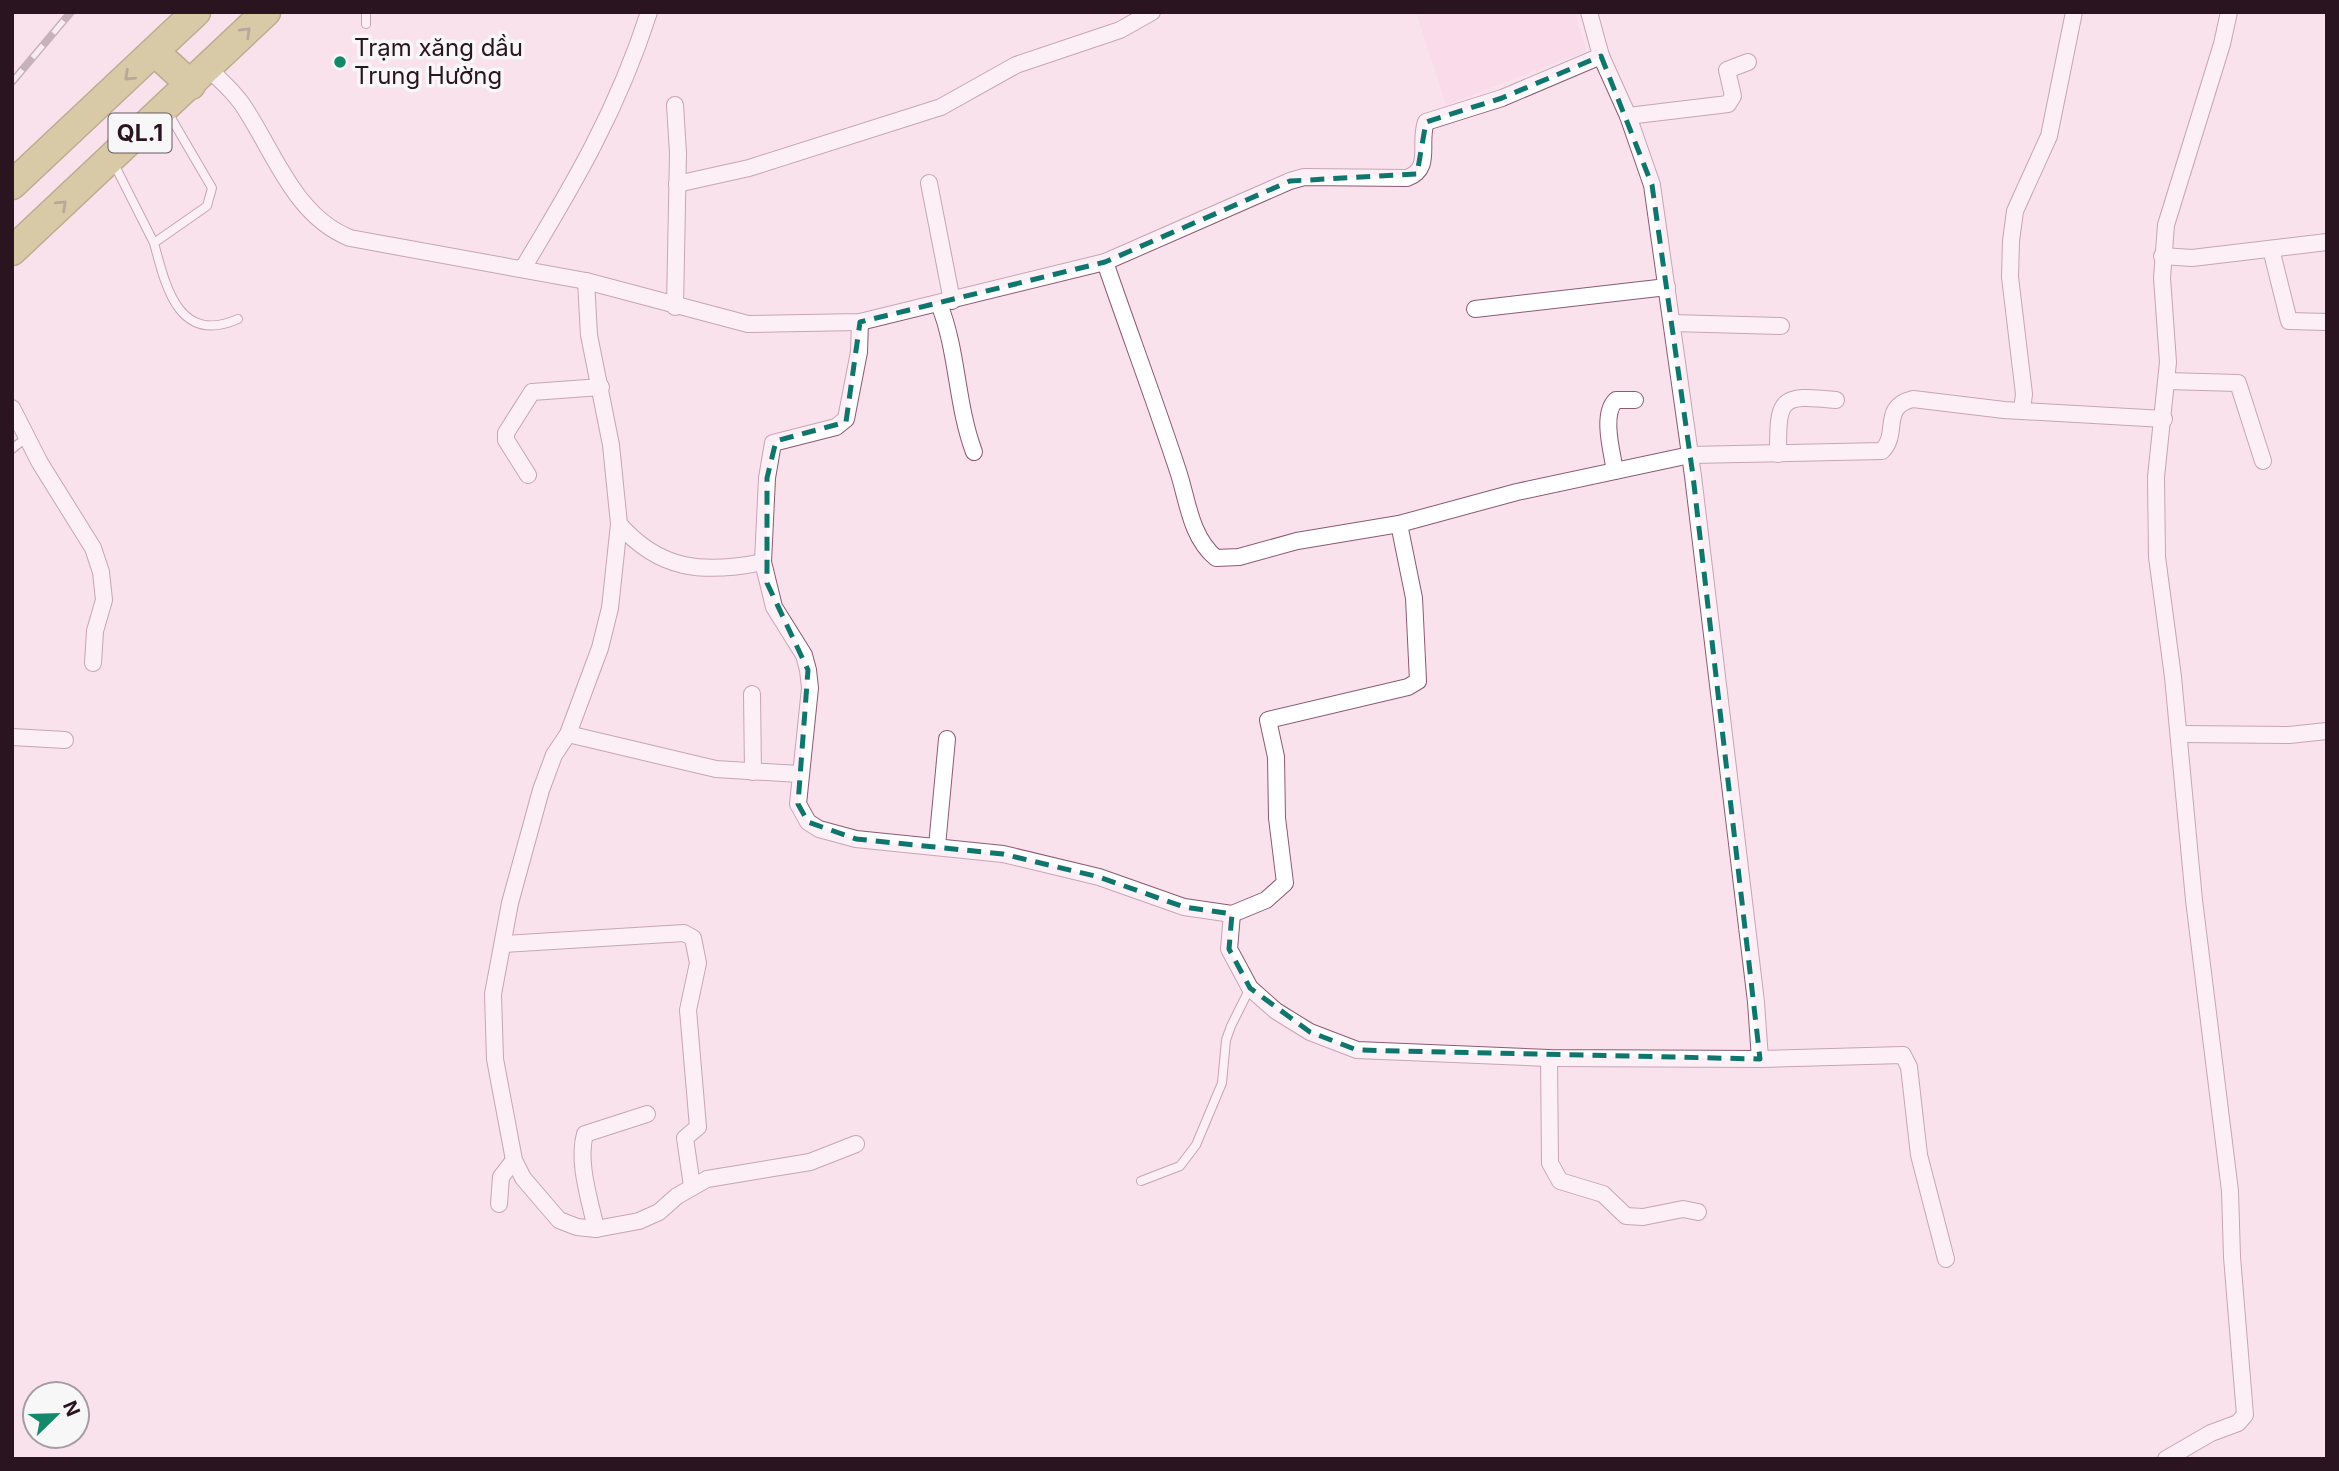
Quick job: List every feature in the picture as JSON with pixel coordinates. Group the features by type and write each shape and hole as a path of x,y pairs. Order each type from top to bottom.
{"highway":[{"name":"QL.1","path":"12,185 196,12"},
{"name":"QL.1","path":"12,251 266,12"},
{"path":"155,52 199,77"}],"street":[{"path":"523,268 593,151 624,85 649,12"},
{"path":"677,184 749,168 941,107 1016,65 1120,30 1152,12"},
{"path":"1589,12 1601,56 1628,116 1652,185 1690,455 1755,988 1760,1059"},
{"path":"2022,410 2024,394 2010,277 2012,231 2015,211 2049,136 2074,12"},
{"path":"2166,1459 2211,1433 2238,1423 2245,1415 2246,1401 2232,1257 2230,1191 2194,900 2179,734 2157,557 2156,477 2167,381 2162,256 2166,225 2222,44 2229,12"},
{"path":"199,77 242,105 292,187 313,215 331,231 350,238 586,281 675,307 748,324 860,322 1105,262 1304,177 1407,178 1417,174 1423,167 1426,122 1502,98 1601,56"},
{"path":"1628,116 1728,104 1733,96 1727,70 1748,62"},
{"path":"675,105 675,307"},
{"path":"929,183 963,423 974,452"},
{"path":"2162,256 2192,258 2327,242"},
{"path":"2271,249 2290,321 2327,322"},
{"path":"1105,262 1179,471 1194,526 1204,548 1216,558 1239,557 1297,541 1399,524 1517,492 1690,455 1882,451 1889,443 1894,409 1900,402 1913,400 2164,419"},
{"path":"586,281 589,335 601,387 615,476 618,524 608,618 600,648 568,734 554,755 541,790 510,903 493,994 492,1030 514,1160 523,1178 559,1220 596,1229 639,1221 659,1212 692,1186 707,1179 810,1162 856,1144"},
{"path":"1475,309 1667,287"},
{"path":"860,322 859,352 846,419 836,427 776,441 771,445 763,562 774,607 804,655 808,670 810,688 798,804 808,822 819,829 856,839 1003,854 1072,870 1184,907 1232,914 1266,900 1285,883 1277,818 1276,757 1268,720 1408,687 1418,681 1414,598 1399,524"},
{"path":"1672,323 1781,326"},
{"path":"2167,381 2238,383 2263,461"},
{"path":"528,474 511,451 506,433 526,397 537,389 601,387"},
{"path":"1778,454 1778,419 1783,404 1793,397 1836,400"},
{"path":"1615,471 1608,433 1611,406 1616,400 1635,400"},
{"path":"12,408 87,536 101,572 104,600 95,631 93,663"},
{"path":"618,524 635,542 675,564 714,568 763,562"},
{"path":"752,694 753,772"},
{"path":"2179,734 2289,735 2327,731"},
{"path":"568,734 716,769 799,774"},
{"path":"12,737 65,740"},
{"path":"937,846 947,739"},
{"path":"1232,914 1229,949 1250,988 1276,1011 1310,1032 1357,1050 1549,1058 1760,1059 1903,1055 1909,1068 1919,1155 1946,1259"},
{"path":"503,944 684,933 693,939 698,963 688,1010 698,1127 685,1138 692,1186"},
{"path":"1549,1058 1549,1163 1560,1181 1603,1194 1626,1216 1643,1217 1683,1209 1698,1212"},
{"path":"596,1229 584,1167 582,1144 585,1134 647,1114"},
{"path":"499,1203 501,1177 514,1160"}],"lane":[{"path":"366,12 366,24"},
{"path":"154,243 207,206 212,198 207,176 166,108"},
{"path":"111,159 154,243 163,278 181,312 195,324 210,328 238,319"},
{"path":"12,449 27,437"},
{"path":"1141,1181 1180,1166 1196,1145 1222,1083 1226,1040 1250,988"}],"highlighted area":[{"path":"1601,56 1652,185 1693,476 1760,1059 1357,1050 1310,1032 1250,988 1229,949 1232,914 1184,907 1099,877 1003,854 856,839 808,822 798,804 808,670 767,583 767,478 776,441 846,422 860,322 1105,262 1290,181 1417,174 1426,122 1502,98"}],"shaded area":[{"path":"1416,12 1575,12 1586,51 1446,105"}],"railway":[{"path":"12,82 71,12"}],"place":[{"name":"Trạm xăng dầu Trung Hường","path":"340,62"}]}
